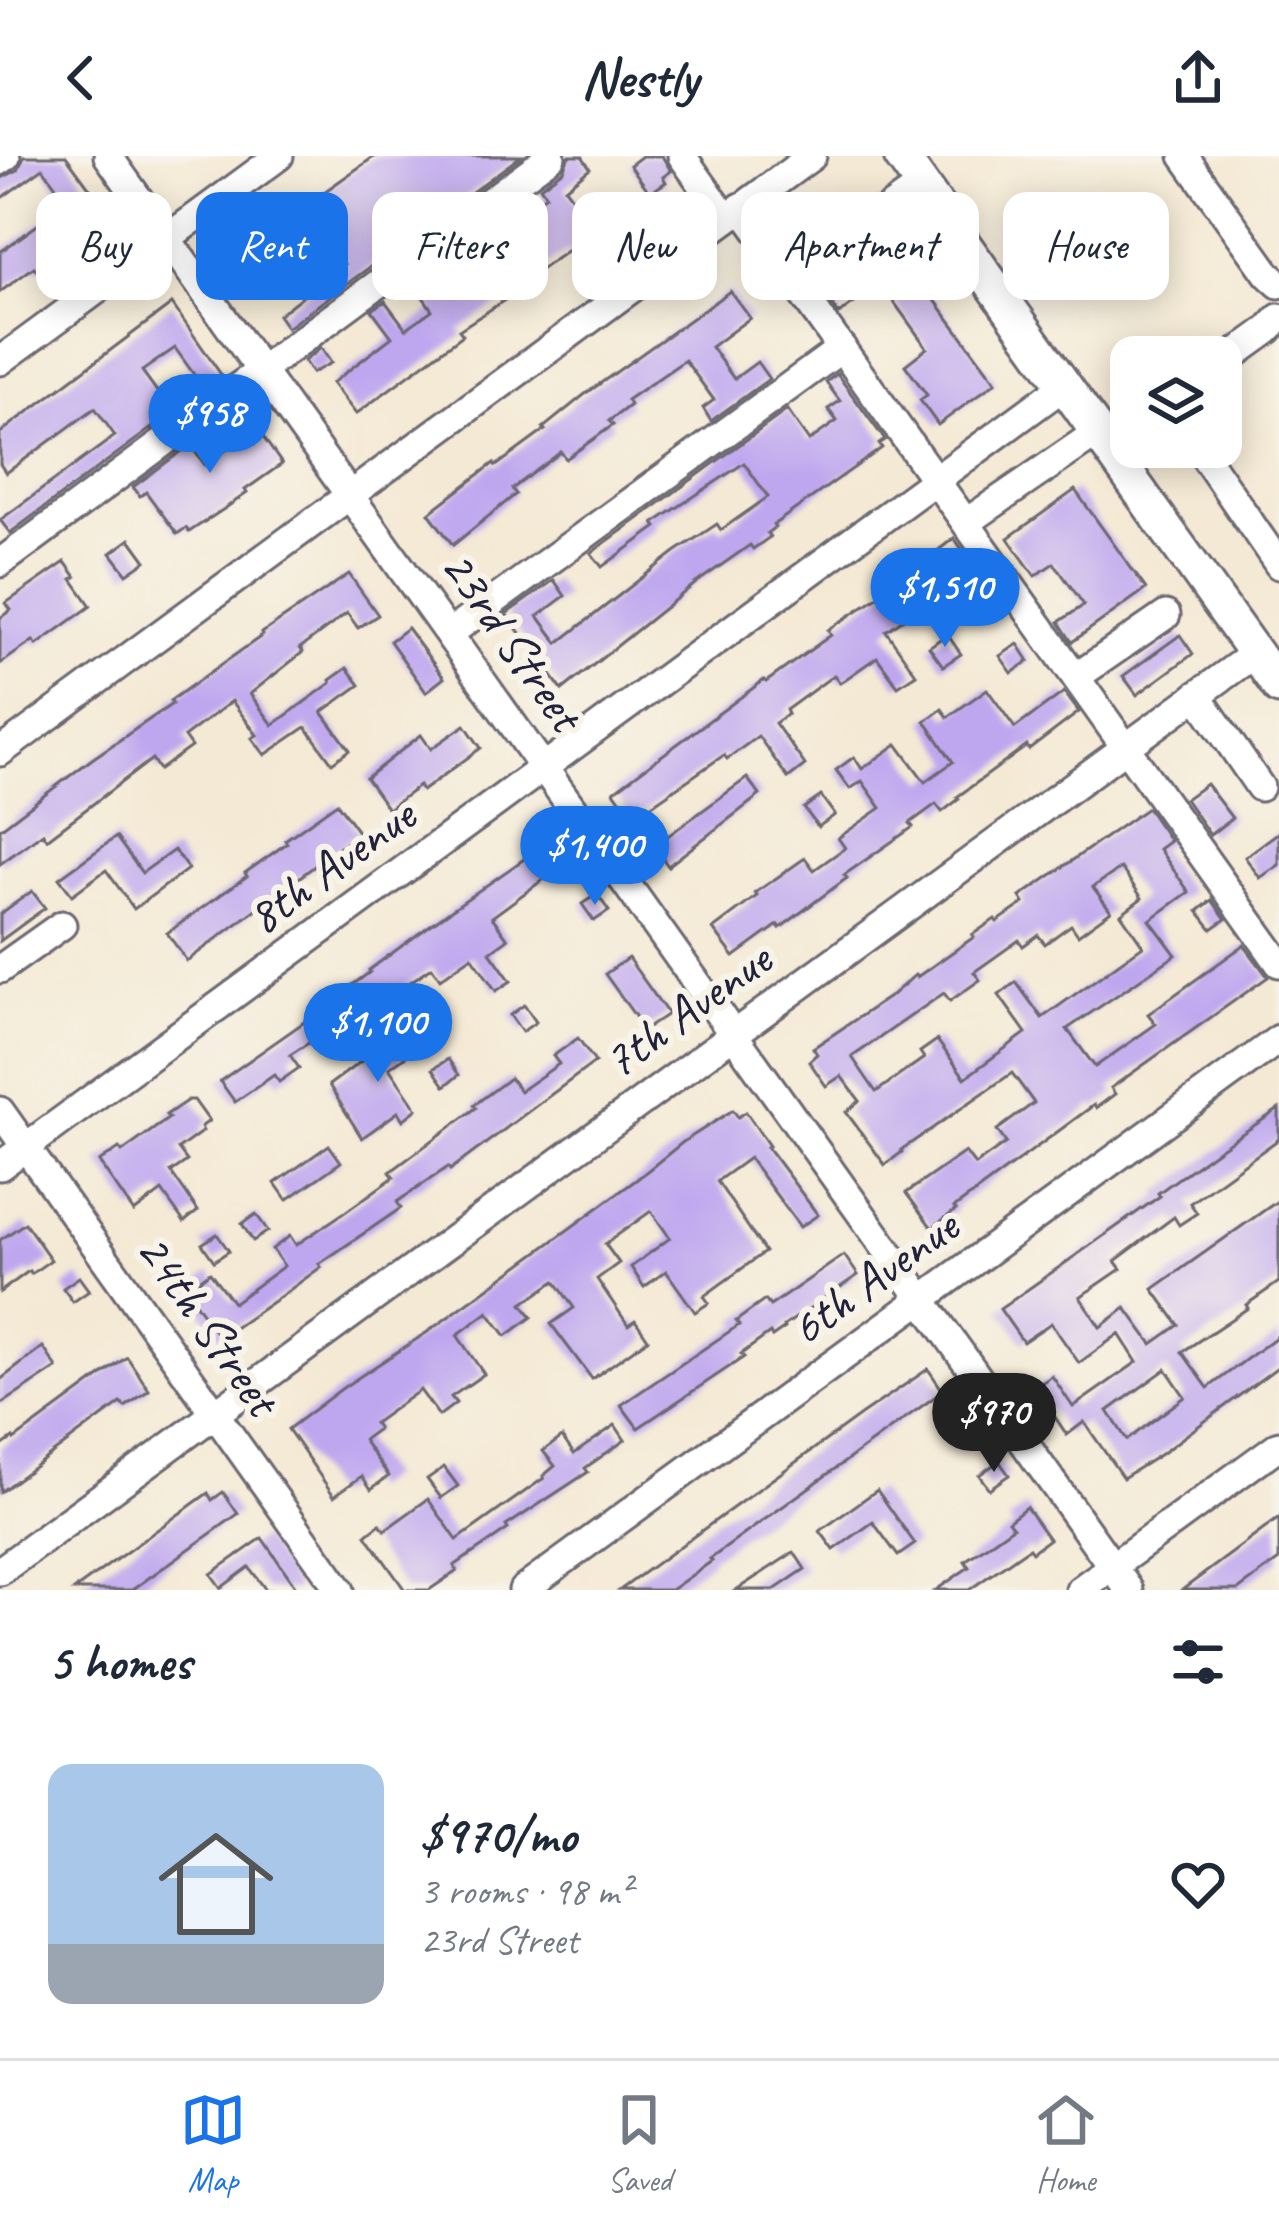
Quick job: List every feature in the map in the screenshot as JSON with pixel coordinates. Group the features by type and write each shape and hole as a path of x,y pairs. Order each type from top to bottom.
{"main road":[{"path":"901,156 1279,686"}],"street":[{"name":"23rd Street","path":"108,156 133,192"},
{"path":"172,234 279,156"},
{"path":"0,562 551,156"},
{"path":"682,156 741,220"},
{"path":"0,752 812,156"},
{"path":"1184,156 1279,284"},
{"path":"912,192 922,185"},
{"name":"23rd Street","path":"172,249 1129,1590"},
{"path":"0,361 82,300"},
{"path":"807,300 1279,963"},
{"path":"1242,349 1279,318"},
{"path":"450,633 842,348"},
{"name":"8th Avenue","path":"0,1166 1065,386"},
{"path":"967,522 1098,432"},
{"path":"1212,468 1279,566"},
{"path":"1076,676 1166,615"},
{"name":"7th Avenue","path":"0,1571 1255,652"},
{"path":"1197,695 1260,787"},
{"path":"0,969 62,925"},
{"name":"6th Avenue","path":"523,1590 1279,1040"},
{"name":"24th Street","path":"0,1111 340,1590"},
{"path":"1080,1590 1279,1445"}],"building":[{"path":"24,156 66,156 92,192 60,192 43,168 0,199 0,179 18,170"},
{"path":"375,156 521,156 472,192 372,192 372,266 348,283 348,192 324,192"},
{"path":"569,156 582,156 590,168 565,188 572,197 572,254 568,250 548,264 548,192 540,187 563,170"},
{"path":"642,156 662,156 671,171 663,177 666,182 649,192 630,165"},
{"path":"36,226 36,270 0,292 0,252"},
{"path":"730,291 750,318 711,347 734,379 757,362 769,379 711,421 703,408 714,400 685,360 627,400 630,405 609,421 613,425 566,459 561,452 512,489 516,494 453,545 429,513"},
{"path":"297,300 325,300 287,328 278,315"},
{"path":"425,300 505,300 459,330 463,335 356,414 332,383 392,337 372,310 385,301 406,329 432,310"},
{"path":"829,300 859,300 839,314"},
{"path":"892,300 935,300 996,382 938,425 920,400 927,395 905,365 927,348"},
{"path":"172,304 222,376 10,533 0,520 115,436 95,408 6,473 0,464 0,433","holes":["175,348 195,376 163,400 142,371"]},
{"path":"321,348 331,363 312,373 304,361"},
{"path":"837,374 885,440 879,444 882,448 773,525 767,533 770,537 753,549 750,545 696,583 562,690 506,614 554,580 565,596 538,616 558,643 675,552 717,524 721,530 768,497 744,463 654,523 657,527 602,567 591,553 787,410 809,441 837,421 828,409 840,401 826,382"},
{"path":"242,407 282,464 227,507 189,532 186,528 177,534 146,492 140,496 133,487 190,445 205,465 231,446 220,423"},
{"path":"1075,490 1146,589 1072,642 1059,622 1084,605 1054,563 1035,576 1008,538"},
{"path":"954,538 975,567 943,590 954,604 937,617 927,603 886,631 916,674 898,686 877,657 840,683 834,675 775,723 805,765 788,778 758,736 633,818 614,791 831,635 828,630"},
{"path":"130,539 146,561 127,574 111,553"},
{"path":"65,562 91,606 37,645 33,641 0,664 0,618 11,610 6,603"},
{"path":"349,574 378,615 358,628 347,613 250,694 273,725 347,668 360,685 322,712 350,750 332,763 306,727 265,755 252,738 257,735 232,701 184,737 191,747 159,770 152,759 47,839 43,833 0,864 0,829 262,633"},
{"path":"407,628 444,678 426,692 390,641"},
{"path":"947,634 961,654 943,666 929,647"},
{"path":"1180,635 1193,654 1137,695 1123,676"},
{"path":"1018,644 1029,661 1012,673 1000,656"},
{"path":"987,689 1015,728 1064,692 1079,712 942,812 936,804 910,823 913,827 844,875 847,878 734,957 713,929 805,858 814,870 845,848 838,838 881,808 862,781 850,789 836,770 854,757 862,769 897,744 925,782 953,762 925,721 942,709 948,717"},
{"path":"465,725 481,748 388,809 366,778 421,735 431,749"},
{"path":"747,778 760,795 668,866 654,846"},
{"path":"1206,784 1232,818 1210,835 1185,799"},
{"path":"821,796 835,815 818,827 804,808"},
{"path":"337,803 359,833 187,961 167,933"},
{"path":"1147,808 1170,841 1159,849 1189,892 1150,920 1176,955 1067,1029 1095,1067 1156,1024 1148,1014 1244,945 1268,977 1111,1088 1115,1094 932,1228 906,1193 965,1152 975,1165 1006,1143 997,1130 1034,1103 1012,1073 885,1165 846,1112 860,1101 841,1076 826,1086 809,1061 817,1054 813,1048 1024,903 1020,897","holes":["1121,868 1142,898 1121,914 1143,946 1042,1018 1016,982 999,995 1026,1033 965,1078 937,1040 920,1052 924,1058 876,1092 852,1057 944,993 950,1001 980,980 974,972 1019,940 1023,946 1038,935 1045,944 1071,925 1078,935 1111,911 1093,887"]},
{"path":"1279,832 1279,865 1260,878 1245,857"},
{"path":"116,837 142,873 174,850 188,869 134,909 106,870 72,895 59,878"},
{"path":"547,843 563,865 492,917 508,939 490,952 511,981 496,991 472,956 440,979 432,967 325,1040 321,1035 290,1055 299,1068 279,1082 274,1075 235,1102 220,1081"},
{"path":"32,891 45,908 0,941 0,914"},
{"path":"597,894 609,911 594,921 582,904"},
{"path":"1212,900 1226,919 1212,929 1198,911"},
{"path":"628,958 668,1014 645,1030 605,974"},
{"path":"524,1005 536,1022 522,1032 510,1015"},
{"path":"412,1024 426,1042 389,1068 417,1109 403,1120 398,1112 362,1138 329,1085"},
{"path":"578,1038 595,1062 450,1170 448,1167 397,1202 401,1208 220,1338 186,1290 210,1272 233,1303 284,1266 272,1249 290,1236 296,1245 345,1212 394,1177 390,1172 510,1078 520,1091 559,1064 553,1056"},
{"path":"448,1059 459,1075 445,1086 433,1069"},
{"path":"194,1100 209,1121 178,1149 187,1161 171,1172 198,1211 184,1222 162,1191 134,1212 99,1162 119,1148 122,1152"},
{"path":"1279,1109 1279,1139 1190,1203 1197,1213 1179,1225 1174,1217 1115,1261 1121,1269 1080,1297 1100,1327 1126,1308 1152,1344 1179,1325 1153,1289 1279,1200 1279,1282 1182,1352 1208,1388 1279,1335 1279,1366 1123,1478 1084,1422 1067,1435 1035,1387 1052,1376 1073,1407 1137,1362 1119,1334 1079,1363 1051,1323 1023,1342 1000,1309","holes":["1166,1369 1185,1397 1127,1440 1108,1411"]},
{"path":"733,1110 738,1117 746,1112 818,1215 800,1227 749,1158 717,1181 765,1252 704,1296 709,1303 695,1312 666,1271 644,1287 631,1267 670,1238 651,1211 605,1244 619,1263 597,1279 628,1325 635,1320 648,1339 592,1379 551,1324 574,1308 555,1281 522,1304 532,1317 506,1336 488,1312 457,1335 484,1374 451,1397 456,1403 439,1416 420,1390 374,1423 378,1429 363,1440 389,1476 371,1489 362,1476 334,1496 288,1429"},
{"path":"329,1145 341,1162 287,1200 275,1183"},
{"path":"256,1214 268,1231 253,1241 242,1224"},
{"path":"25,1223 51,1260 0,1292 0,1240"},
{"path":"217,1234 229,1251 214,1261 202,1244"},
{"path":"844,1255 858,1275 638,1428 621,1405 739,1325 736,1321 765,1300 770,1306"},
{"path":"79,1277 89,1291 73,1302 63,1288"},
{"path":"43,1347 57,1368 0,1405 0,1380"},
{"path":"127,1357 149,1390 125,1407 121,1403 0,1492 0,1447"},
{"path":"928,1369 943,1391 712,1561 671,1590 620,1590 862,1414"},
{"path":"615,1425 625,1440 585,1468 588,1472 506,1526 429,1590 405,1590 366,1535 380,1524 385,1530 428,1499 457,1540 544,1478 555,1466 543,1451 562,1437 574,1454"},
{"path":"999,1461 1009,1475 989,1489 979,1475"},
{"path":"444,1467 458,1486 441,1498 427,1479"},
{"path":"877,1490 915,1544 898,1556 873,1522 834,1550 820,1531"},
{"path":"223,1492 238,1514 132,1590 74,1590 208,1493 212,1500"},
{"path":"1026,1507 1049,1539 969,1590 936,1590 969,1567 965,1561 1013,1527 1008,1521"},
{"path":"1279,1518 1279,1560 1238,1590 1182,1590"},
{"path":"262,1538 298,1590 266,1590 249,1567 221,1588 211,1574"},
{"path":"794,1552 805,1569 774,1590 736,1590"}]}
